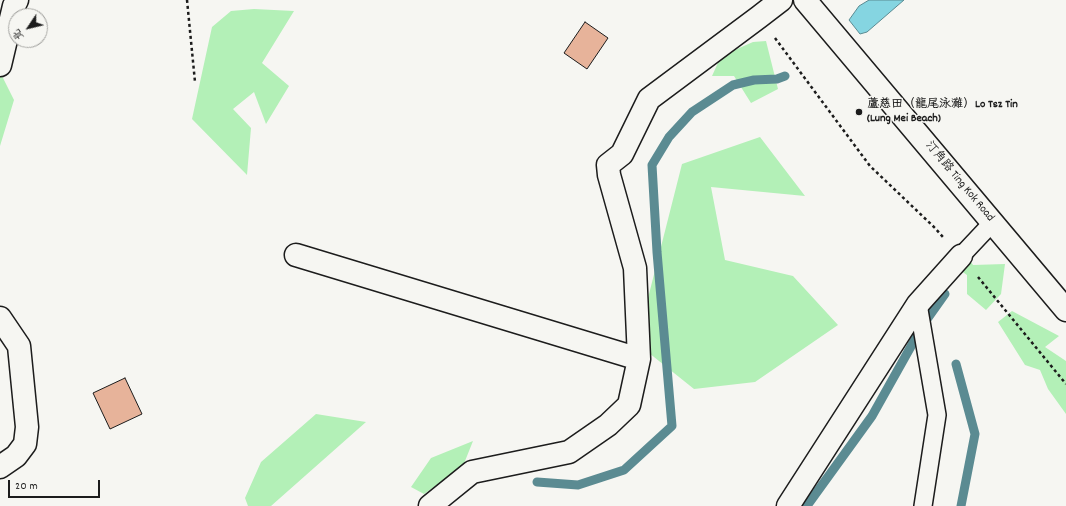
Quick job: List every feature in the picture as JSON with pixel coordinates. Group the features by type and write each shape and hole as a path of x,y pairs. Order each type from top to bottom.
{"street":[{"path":"0,65 14,6 17,0"},
{"path":"430,506 472,472 569,452 608,426 629,405 639,359 635,268 609,175 608,165 622,154 648,99 781,0"},
{"name":"汀角路 Ting Kok Road","path":"805,0 1066,310"},
{"path":"296,255 639,359"},
{"path":"788,506 918,304 960,256"},
{"path":"0,318 9,347 27,427 25,444 16,456 0,467"}],"lane":[{"path":"960,256 992,222"},
{"path":"918,304 936,415 923,506"}],"path":[{"path":"187,0 195,82"},
{"path":"759,17 870,166 935,228 1066,384"}],"green space":[{"path":"254,9 294,11 262,63 289,86 266,124 254,92 233,109 251,128 247,175 192,119 212,27 231,11"},
{"path":"766,41 778,89 751,103 734,76 712,76 721,56 753,42"},
{"path":"0,72 14,100 0,146"},
{"path":"760,137 805,196 711,187 725,260 793,276 838,325 755,382 694,389 649,353 646,327 648,298 682,164"},
{"path":"961,247 973,265 1005,264 1001,294 986,310 967,294 967,275 948,262"},
{"path":"1012,311 1059,336 1045,347 1066,361 1066,414 1048,389 1040,370 1025,365 998,322"},
{"path":"316,414 366,422 271,506 248,506 245,498 261,462"},
{"path":"473,441 463,466 424,494 411,487 431,458"}],"water":[{"path":"869,0 904,0 867,32 860,34 849,20 859,6"}],"building":[{"path":"585,22 608,38 587,69 564,53"},
{"path":"125,378 142,414 110,429 93,393"}],"waterway":[{"path":"537,482 578,485 624,470 672,426 657,252 652,165 669,137 692,112 733,85 754,80 777,79 785,76"},
{"path":"807,506 872,416 923,325 945,294"},
{"path":"956,364 975,434 961,506"}],"place":[{"name":"蘆慈田（龍尾泳灘）Lo Tsz Tin (Lung Mei Beach)","path":"859,112"}]}
